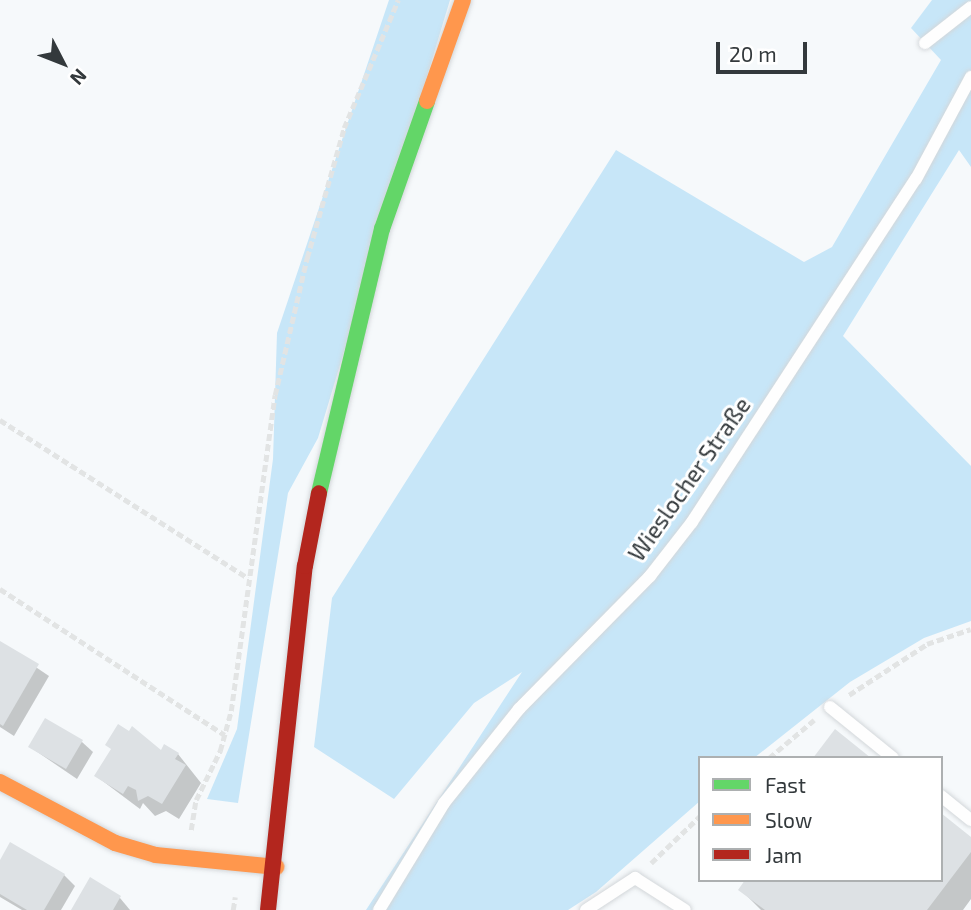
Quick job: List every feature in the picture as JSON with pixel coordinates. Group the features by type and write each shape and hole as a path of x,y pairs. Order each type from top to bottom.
{"main road":[{"path":"268,910 276,867 306,566 324,464 382,229 463,0"},
{"path":"0,782 115,843 186,859 276,867"}],"lane":[{"path":"925,43 971,7"},
{"name":"Wieslocher Straße","path":"379,910 444,803 519,709 650,576 692,522 916,179 971,77"},
{"path":"830,707 891,756"},
{"path":"943,798 971,820"},
{"path":"586,910 635,878 685,910"}],"path":[{"path":"186,859 196,800 225,735 275,395 307,258 344,128 398,0"},
{"path":"0,420 248,578"},
{"path":"0,589 225,735"},
{"path":"771,756 830,707 927,644 971,629"},
{"path":"635,878 698,818"}],"shaded area":[{"path":"389,0 450,0 318,438 288,493 238,803 207,799 237,729 273,459 277,333"},
{"path":"932,0 971,0 971,167 959,150 843,336 971,466 971,621 924,638 850,682 757,756 698,756 698,803 596,892 568,910 366,910 522,672 474,703 394,799 314,747 332,598 616,150 804,262 832,247 941,60 911,28"}],"building":[{"path":"0,641 39,664 3,726 0,724"},
{"path":"45,718 83,740 66,769 28,747"},
{"path":"118,724 129,731 132,726 161,750 164,744 179,753 175,759 186,765 162,804 148,796 138,801 136,790 128,786 123,794 94,776 111,749 105,745"},
{"path":"835,729 869,756 815,756"},
{"path":"943,815 971,837 971,852 927,910 765,910 738,890 744,882 943,882"},
{"path":"10,842 65,874 44,910 27,910 0,894 0,860"},
{"path":"90,877 121,896 113,910 71,910"}],"traffic: fast":[{"path":"319,493 382,229 427,101"}],"traffic: slow":[{"path":"427,101 463,0"},
{"path":"0,782 115,843 156,855 276,867"}],"traffic: jam":[{"path":"268,910 305,566 319,493"}]}
